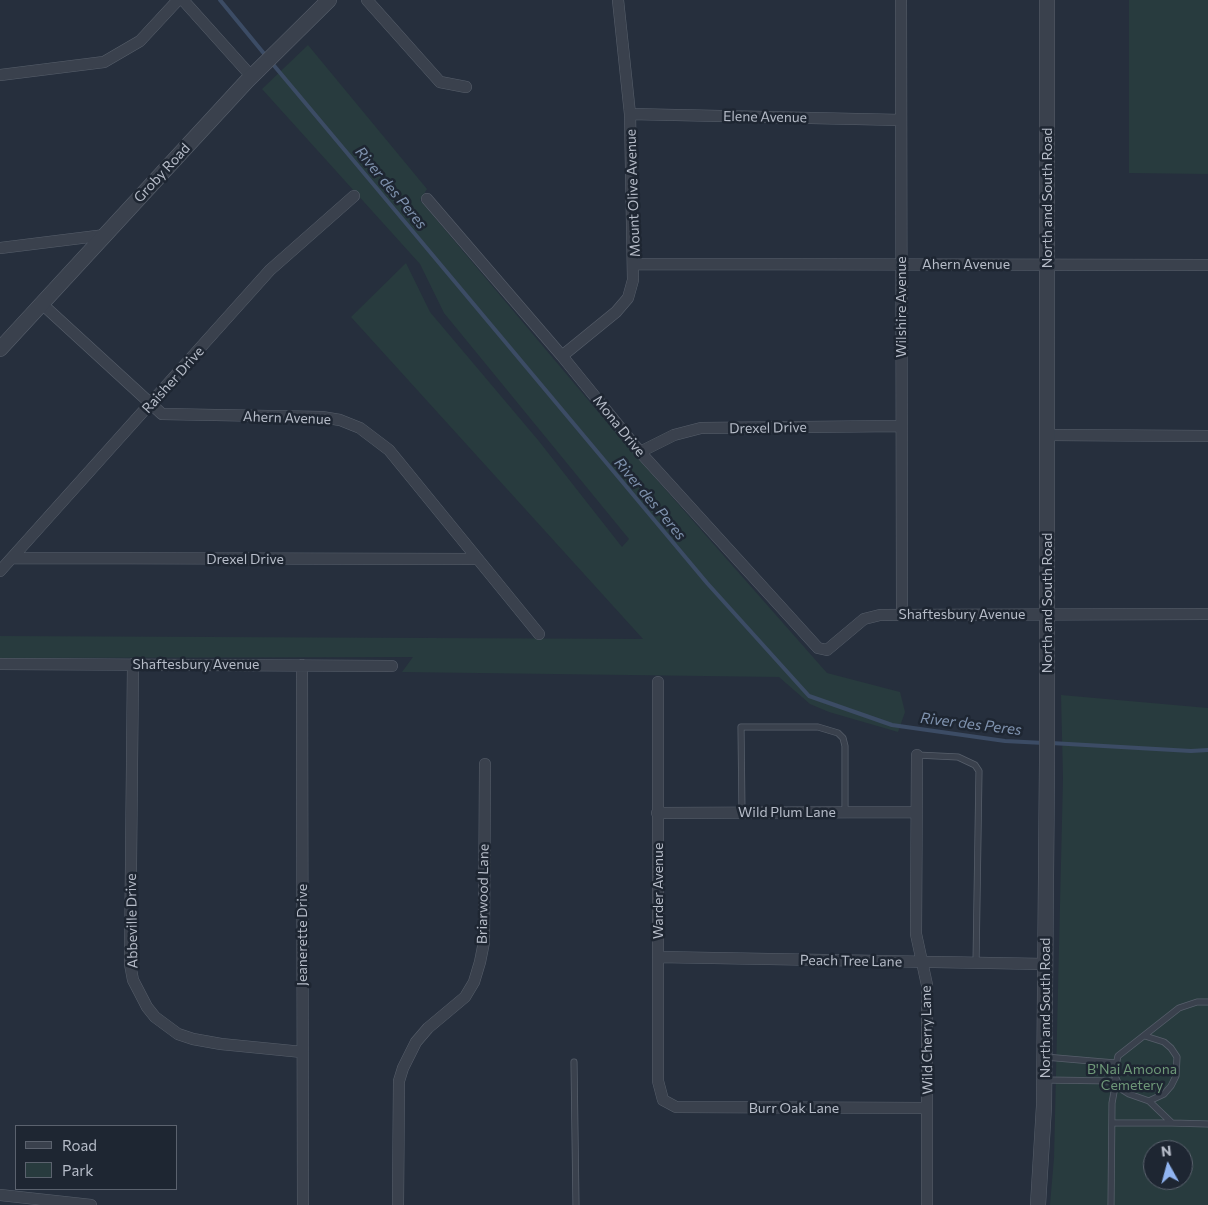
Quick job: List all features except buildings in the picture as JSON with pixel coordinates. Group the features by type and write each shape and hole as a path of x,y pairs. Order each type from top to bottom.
{"street":[{"path":"0,76 104,62 140,41 178,0"},
{"path":"183,0 255,73"},
{"name":"Groby Road","path":"0,349 255,73 329,0"},
{"path":"367,0 440,82 466,87"},
{"name":"Mount Olive Avenue","path":"562,356 596,330 628,298 634,280 630,114 618,0"},
{"name":"Wilshire Avenue","path":"901,0 902,614"},
{"name":"North and South Road","path":"1038,1205 1044,1080 1047,762 1047,0"},
{"name":"Elene Avenue","path":"630,114 901,120"},
{"name":"Raisher Drive","path":"0,571 151,406 270,270 354,196"},
{"name":"Mona Drive","path":"427,199 562,356 640,452 818,648"},
{"path":"0,248 105,235"},
{"name":"Ahern Avenue","path":"635,264 1208,264"},
{"name":"Ahern Avenue","path":"42,304 151,406 162,414 322,417 340,420 360,428 389,450 539,634"},
{"name":"Drexel Drive","path":"640,452 674,435 701,428 901,426"},
{"path":"1047,435 1208,436"},
{"name":"Drexel Drive","path":"12,558 478,559"},
{"name":"Shaftesbury Avenue","path":"818,648 826,650 864,619 880,615 1208,614"},
{"name":"Shaftesbury Avenue","path":"0,664 392,666"},
{"name":"Abbeville Drive","path":"133,664 130,964 133,980 139,994 155,1017 178,1034 193,1040 302,1052"},
{"name":"Jeanerette Drive","path":"302,665 303,1205"},
{"name":"Warder Avenue","path":"658,682 658,1081 663,1100"},
{"name":"Wild Cherry Lane","path":"917,755 916,934 927,985 927,1205"},
{"name":"Briarwood Lane","path":"398,1205 399,1081 403,1068 416,1042 428,1028 465,997 474,982 484,942 485,764"},
{"name":"Wild Plum Lane","path":"657,813 916,812"},
{"name":"Peach Tree Lane","path":"658,957 1044,964"},
{"name":"Burr Oak Lane","path":"663,1100 676,1108 928,1108"},
{"path":"0,1195 20,1201 91,1205"}],"lane":[{"path":"742,813 741,728 818,728 838,733 843,738 845,746 845,812"},
{"path":"917,755 958,757 975,765 979,771 976,963"},
{"path":"1111,1205 1112,1123 1116,1082 1115,1062 1125,1049 1145,1036 1178,1008 1197,1002 1208,1002"},
{"path":"1145,1036 1164,1042 1172,1048 1177,1057 1176,1076 1171,1086 1164,1094 1149,1101"},
{"path":"1044,1057 1115,1062"},
{"path":"574,1062 576,1205"},
{"path":"1044,1080 1116,1082 1128,1094 1149,1101 1172,1123"},
{"path":"1112,1123 1208,1124"}],"green space":[{"path":"1129,0 1208,0 1208,174 1129,173"},
{"path":"308,45 427,189 420,200 621,439 827,673 900,692 905,712 898,732 829,712 810,704 779,677 402,672 413,657 0,658 0,636 643,639 351,317 406,263 430,312 538,440 622,547 629,539 444,313 420,264 262,89"},
{"name":"B'Nai Amoona Cemetery","path":"1061,695 1208,708 1208,1205 1050,1205 1054,1158 1063,778"}],"waterway":[{"name":"River des Peres","path":"220,0 266,56"},
{"name":"River des Peres","path":"271,62 707,583 809,696 892,725 1005,741 1044,743"},
{"name":"River des Peres","path":"1051,743 1191,751 1208,750"}]}
